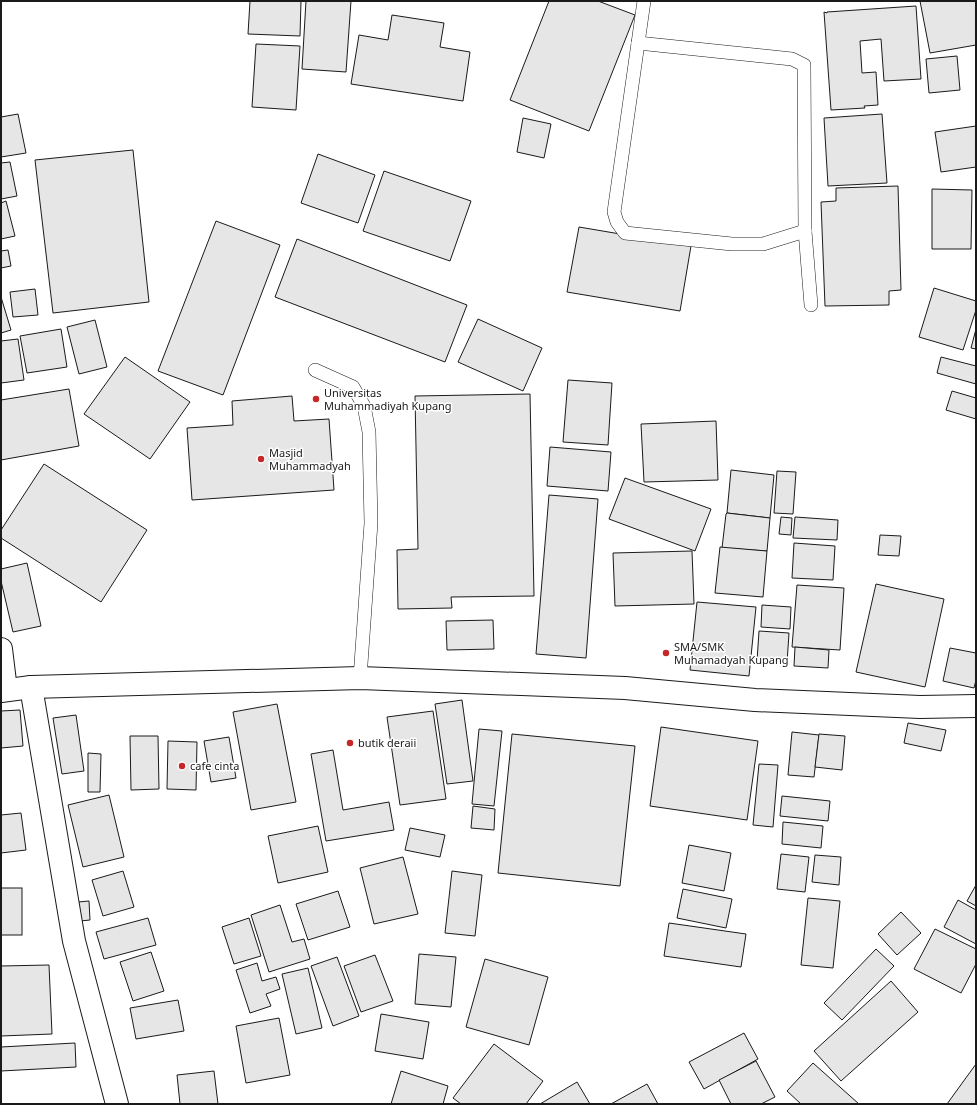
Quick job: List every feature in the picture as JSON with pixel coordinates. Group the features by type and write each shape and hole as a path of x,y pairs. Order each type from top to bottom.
{"street":[{"path":"1,649 4,691 31,687 360,678 625,688 755,700 920,707 976,706"},
{"path":"31,687 74,941 117,1104"}],"lane":[{"path":"644,1 614,212 617,222 625,233 732,244 763,244 805,231"},
{"path":"638,43 792,59 804,65 805,231 811,305"},
{"path":"315,370 353,387 364,406 369,432 371,523 360,678"}],"building":[{"path":"250,1 301,1 300,36 248,34"},
{"path":"306,1 351,1 346,72 302,69"},
{"path":"549,1 598,1 635,15 589,131 510,100"},
{"path":"920,1 976,1 976,45 930,53"},
{"path":"916,6 921,79 884,81 881,39 860,41 862,73 876,72 878,105 864,106 865,108 831,110 824,12"},
{"path":"392,15 444,23 440,47 470,52 463,101 351,84 359,35 388,40"},
{"path":"256,44 300,46 296,110 252,107"},
{"path":"957,56 960,90 929,93 926,59"},
{"path":"18,114 26,153 1,157 1,117"},
{"path":"882,114 887,183 828,186 824,118"},
{"path":"523,118 551,124 544,158 517,152"},
{"path":"976,126 976,167 941,172 935,132"},
{"path":"133,150 149,302 53,313 35,160"},
{"path":"318,154 375,175 358,223 301,203"},
{"path":"10,162 17,196 1,199 1,163"},
{"path":"384,171 471,201 450,261 363,231"},
{"path":"898,186 901,290 889,291 889,305 825,306 821,202 836,201 836,188"},
{"path":"932,189 972,190 971,249 932,249"},
{"path":"6,201 15,236 1,239 1,203"},
{"path":"216,221 280,245 223,395 158,371"},
{"path":"579,227 691,246 680,311 567,292"},
{"path":"297,239 467,305 445,362 275,297"},
{"path":"8,250 11,266 1,268 1,251"},
{"path":"934,288 976,301 976,310 963,350 919,337"},
{"path":"35,289 38,315 13,317 10,292"},
{"path":"1,297 11,330 1,333"},
{"path":"478,319 542,348 523,391 458,362"},
{"path":"95,320 107,367 79,374 67,327"},
{"path":"61,329 67,367 27,373 20,336"},
{"path":"976,329 976,349 971,348"},
{"path":"18,339 24,380 1,383 1,341"},
{"path":"125,357 190,402 150,459 84,414"},
{"path":"941,357 976,366 976,384 937,373"},
{"path":"568,380 612,383 608,445 563,442"},
{"path":"69,389 79,446 1,460 1,400"},
{"path":"952,391 976,398 976,419 946,410"},
{"path":"530,394 534,596 451,597 452,608 398,609 397,550 418,549 415,396"},
{"name":"Masjid Muhammadyah","path":"292,396 294,421 329,419 334,490 192,500 187,428 233,425 232,401"},
{"path":"716,421 718,480 644,482 641,424"},
{"path":"550,447 611,452 608,491 547,486"},
{"path":"44,464 147,530 101,602 1,538 1,530"},
{"path":"731,470 774,475 770,518 727,513"},
{"path":"777,471 796,472 793,514 774,513"},
{"path":"625,478 711,509 695,551 609,519"},
{"path":"549,495 598,499 586,658 536,654"},
{"path":"727,513 770,518 767,551 722,548"},
{"path":"781,517 792,518 791,535 779,534"},
{"path":"795,517 838,520 837,540 793,538"},
{"path":"880,535 901,536 899,556 878,555"},
{"path":"794,543 835,546 833,580 792,578"},
{"path":"720,547 767,551 763,597 715,593"},
{"path":"692,551 694,604 615,606 613,553"},
{"path":"27,563 41,626 13,632 1,581 1,569"},
{"path":"876,584 944,599 925,687 856,672"},
{"path":"797,585 844,588 840,650 792,647"},
{"path":"697,602 756,607 749,676 690,670"},
{"path":"762,605 791,607 790,629 761,627"},
{"path":"493,620 494,649 447,650 446,621"},
{"path":"759,631 789,633 787,663 757,661"},
{"path":"795,647 829,650 828,668 794,666"},
{"path":"950,648 976,653 976,680 974,688 943,681"},
{"path":"462,700 473,781 447,784 435,704"},
{"path":"277,704 296,802 251,810 233,712"},
{"path":"20,710 23,746 1,748 1,711"},
{"path":"433,711 446,799 400,805 387,717"},
{"path":"76,715 84,771 62,774 53,718"},
{"path":"908,723 946,730 941,751 904,743"},
{"path":"661,727 758,741 747,820 650,806"},
{"path":"479,729 502,731 494,806 472,804"},
{"path":"792,732 819,735 814,777 788,775"},
{"path":"512,734 635,746 620,886 498,873"},
{"path":"819,734 845,736 842,770 815,767"},
{"path":"130,736 158,736 159,789 131,790"},
{"path":"229,737 236,778 211,782 204,741"},
{"name":"cafe cinta","path":"168,741 197,742 196,790 167,789"},
{"path":"333,750 343,810 389,802 394,830 326,841 311,754"},
{"path":"88,753 101,754 100,792 88,792"},
{"path":"759,764 778,765 773,827 753,825"},
{"path":"109,795 124,857 83,867 68,805"},
{"path":"782,796 830,801 828,821 780,816"},
{"path":"473,806 495,809 494,830 471,828"},
{"path":"21,813 26,850 1,853 1,815"},
{"path":"783,822 823,826 821,848 782,844"},
{"path":"318,826 328,872 278,883 268,836"},
{"path":"410,828 445,835 440,857 405,850"},
{"path":"689,845 731,853 724,891 682,883"},
{"path":"781,854 809,857 805,892 777,889"},
{"path":"815,855 841,857 839,885 812,882"},
{"path":"403,857 418,914 374,924 360,868"},
{"path":"123,871 134,907 103,916 92,880"},
{"path":"452,871 482,875 475,936 445,933"},
{"path":"976,885 976,906 967,901"},
{"path":"1,888 22,888 22,935 1,935"},
{"path":"683,889 732,899 726,928 677,918"},
{"path":"338,891 350,927 308,940 296,904"},
{"path":"808,898 840,901 833,968 801,965"},
{"path":"958,900 976,910 976,944 944,927"},
{"path":"89,901 90,920 80,921 78,902"},
{"path":"280,905 292,942 304,939 310,959 269,972 251,915"},
{"path":"901,912 921,933 897,955 878,934"},
{"path":"148,918 156,945 104,959 96,932"},
{"path":"249,918 261,956 234,964 222,927"},
{"path":"669,923 746,934 741,967 664,956"},
{"path":"935,929 976,949 976,964 961,993 914,969"},
{"path":"876,949 894,966 842,1020 824,1003"},
{"path":"151,952 164,991 133,1001 120,962"},
{"path":"419,954 456,957 451,1007 415,1004"},
{"path":"375,955 393,1001 361,1012 344,966"},
{"path":"337,957 359,1016 333,1026 311,966"},
{"path":"485,959 548,977 529,1045 466,1027"},
{"path":"257,963 262,981 276,977 280,989 266,994 271,1006 250,1013 236,970"},
{"path":"49,965 52,1034 1,1036 1,966"},
{"path":"308,968 322,1028 296,1034 282,974"},
{"path":"891,981 918,1012 841,1081 814,1051"},
{"path":"178,1000 184,1031 136,1039 130,1008"},
{"path":"381,1014 429,1022 423,1059 375,1051"},
{"path":"279,1018 290,1075 246,1083 236,1026"},
{"path":"744,1033 758,1059 704,1089 689,1062"},
{"path":"75,1043 76,1067 1,1071 1,1047"},
{"path":"494,1044 543,1081 526,1104 461,1104 453,1098"},
{"path":"756,1061 775,1097 761,1104 731,1104 719,1080"},
{"path":"813,1063 859,1104 801,1104 787,1091"},
{"path":"976,1064 976,1104 947,1104"},
{"path":"214,1071 218,1104 180,1104 177,1075"},
{"path":"401,1071 448,1086 443,1104 391,1104"},
{"path":"577,1082 590,1104 540,1104"},
{"path":"647,1084 658,1104 611,1104"}],"place":[{"name":"Universitas Muhammadiyah Kupang","path":"316,399"},
{"name":"Masjid Muhammadyah","path":"261,459"},
{"name":"SMA/SMK Muhamadyah Kupang","path":"666,653"},
{"name":"butik deraii","path":"350,743"},
{"name":"cafe cinta","path":"182,766"}]}
